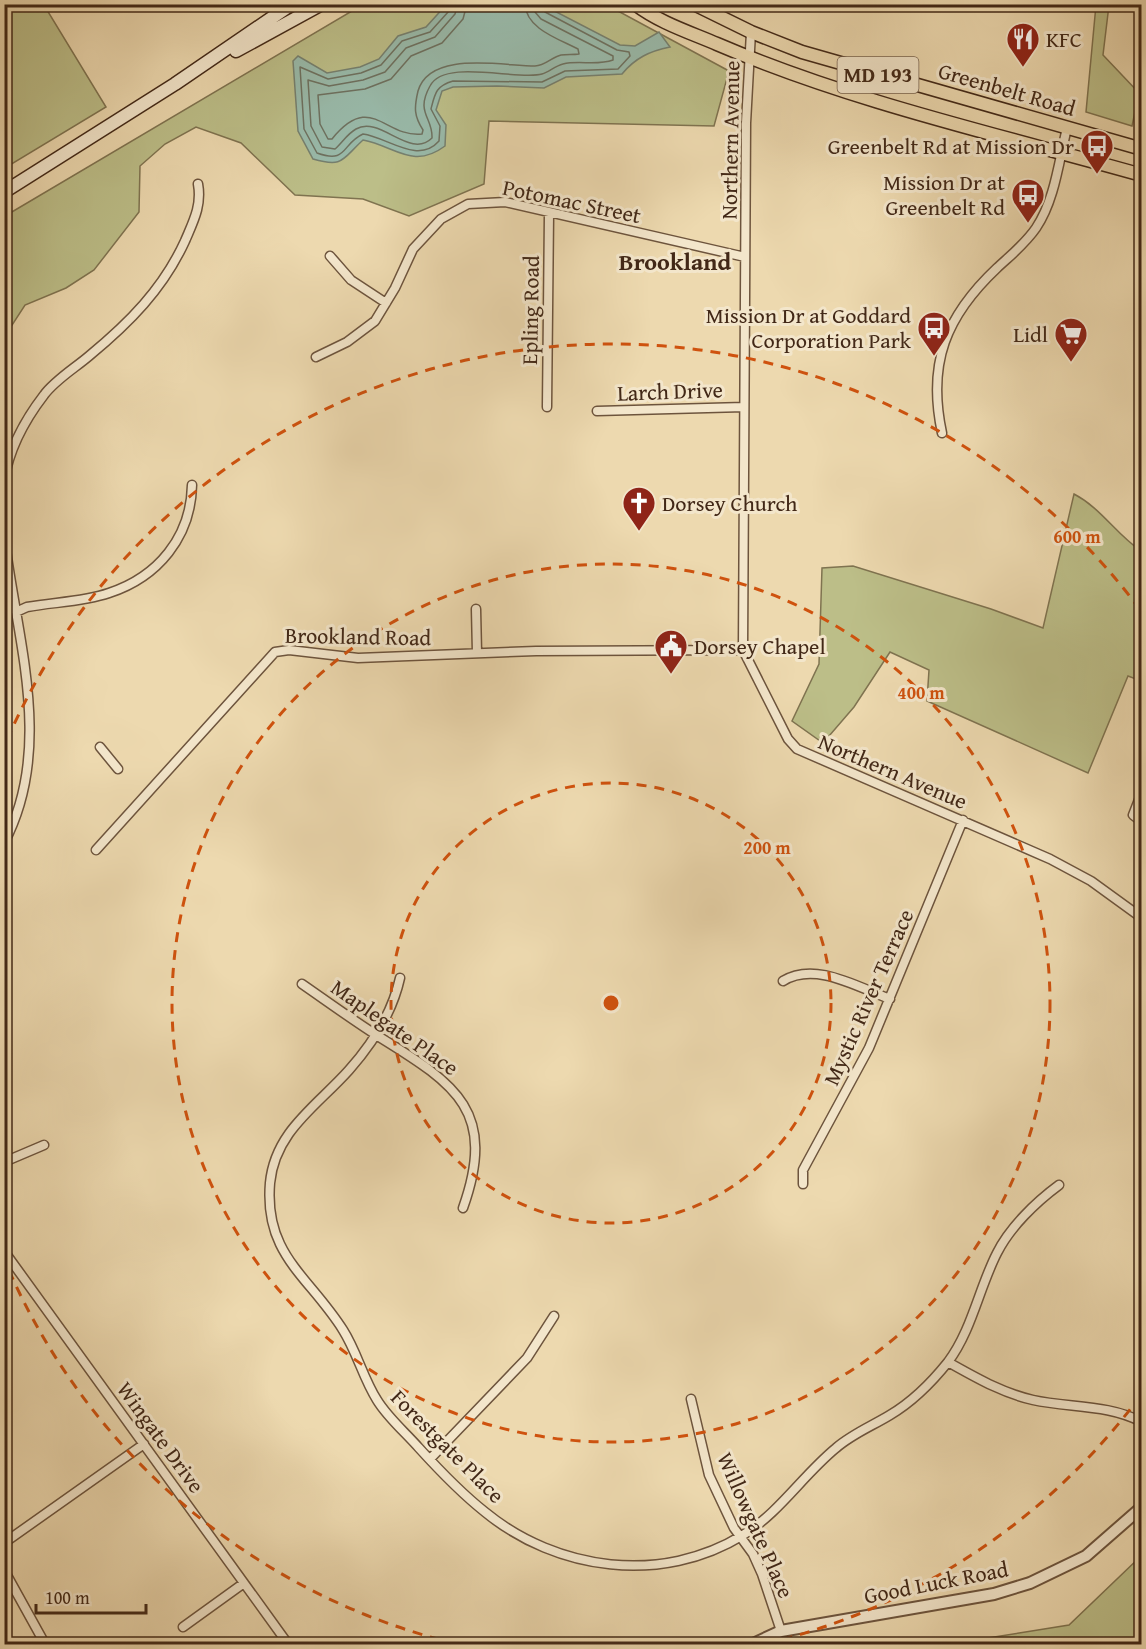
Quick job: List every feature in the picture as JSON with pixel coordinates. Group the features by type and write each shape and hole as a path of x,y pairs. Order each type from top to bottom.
{"main road":[{"path":"4,192 175,84 292,4"},
{"path":"175,84 322,4"},
{"name":"Greenbelt Road","path":"635,4 681,30 750,59 882,102 1142,175"},
{"name":"Greenbelt Road","path":"694,4 751,33 876,75 1142,149"}],"street":[{"name":"Northern Avenue","path":"751,33 745,257 743,650 788,739 797,749 963,820 1067,868 1142,918"},
{"path":"942,433 938,406 938,374 951,324 966,301 1037,226 1048,200 1067,128"},
{"path":"4,481 11,448 45,393 134,318 177,261 198,210 198,184"},
{"name":"Potomac Street","path":"316,357 347,342 375,321 413,249 441,219 461,206 505,202 549,214 745,257"},
{"name":"Epling Road","path":"547,407 549,214"},
{"path":"330,256 351,280 386,303"},
{"name":"Larch Drive","path":"597,411 744,407"},
{"path":"16,612 27,607 108,593 148,572 165,557 182,534 190,511 192,485"},
{"path":"4,535 16,612 32,748 20,810 4,843"},
{"path":"476,609 477,653"},
{"name":"Brookland Road","path":"96,850 275,652 289,650 358,657 477,653 743,650"},
{"path":"100,747 118,769"},
{"path":"1142,792 1133,815 1142,822"},
{"name":"Mystic River Terrace","path":"803,1184 802,1170 859,1069 963,820"},
{"path":"783,981 795,974 819,973 890,999"},
{"name":"Forestgate Place","path":"400,978 389,1012 377,1035 347,1073 301,1117 280,1146 273,1167 270,1214 280,1247 343,1329 359,1358 378,1402 430,1459 486,1513 533,1543 561,1555 592,1563 651,1566 709,1552 741,1537 775,1509 836,1448 906,1405 948,1362 965,1332 999,1248 1037,1203 1059,1185"},
{"name":"Maplegate Place","path":"302,984 427,1066 450,1085 467,1110 472,1125 476,1157 463,1208"},
{"path":"6,1159 44,1145"},
{"name":"Wingate Drive","path":"4,1251 288,1644"},
{"path":"430,1459 527,1358 554,1316"},
{"path":"948,1362 986,1383 1025,1398 1106,1410 1142,1422"},
{"name":"Willowgate Place","path":"691,1399 709,1474 762,1574 781,1630"},
{"path":"4,1543 144,1444"},
{"name":"Good Luck Road","path":"753,1644 781,1630 994,1594 1030,1582 1086,1556 1142,1507"},
{"path":"4,1570 45,1644"},
{"path":"183,1627 244,1583"}],"green space":[{"path":"21,5 44,5 106,107 5,168 5,15"},
{"path":"362,5 607,5 729,71 714,126 489,121 484,184 409,216 363,199 295,195 241,143 196,127 165,144 140,166 139,212 94,270 66,288 25,305 5,336 5,216"},
{"path":"1096,5 1109,5 1103,55 1139,93 1132,126 1086,112"},
{"path":"1074,494 1092,506 1141,551 1141,681 1128,676 1088,773 927,701 929,670 890,652 854,707 823,743 792,721 819,664 822,568 853,566 991,609 1043,628"},
{"path":"1141,1556 1141,1644 950,1644 1069,1625"}],"water":[{"path":"446,5 543,5 620,45 635,46 659,32 670,47 643,56 622,74 566,77 544,88 453,87 442,91 436,110 446,125 445,146 434,153 413,156 363,140 346,157 337,162 313,159 298,131 293,61 298,56 327,73 360,67 379,59 398,36 426,27"}],"place":[{"name":"KFC","path":"1023,68"},
{"name":"Greenbelt Rd at Mission Dr","path":"1097,175"},
{"name":"Mission Dr at Greenbelt Rd","path":"1028,224"},
{"name":"Mission Dr at Goddard Corporation Park","path":"934,357"},
{"name":"Lidl","path":"1071,363"},
{"name":"Dorsey Church","path":"639,532"},
{"name":"Dorsey Chapel","path":"671,675"}],"district":[{"name":"Brookland","path":"675,262"}]}
